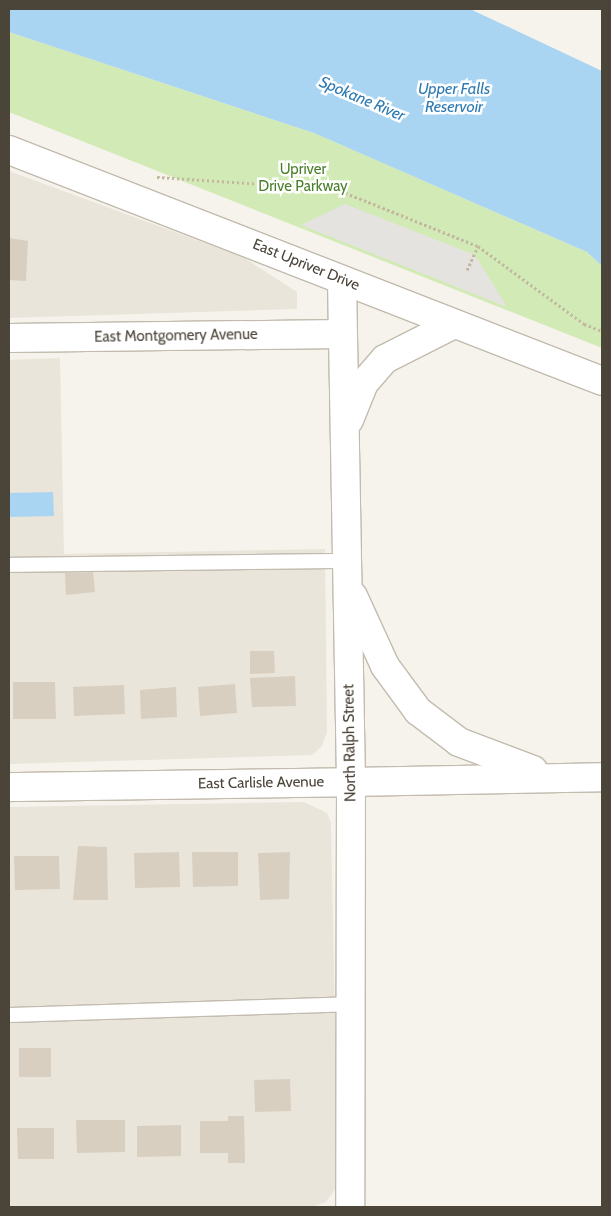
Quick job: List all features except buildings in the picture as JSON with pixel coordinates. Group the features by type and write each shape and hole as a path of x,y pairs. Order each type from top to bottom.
{"street":[{"name":"East Upriver Drive","path":"9,150 602,382"},
{"name":"North Ralph Street","path":"342,280 350,782 350,1207"},
{"path":"345,446 350,413 375,368 394,351 454,324"},
{"name":"East Montgomery Avenue","path":"9,338 343,334"},
{"path":"347,571 385,666 432,724 481,753 559,778"},
{"name":"East Carlisle Avenue","path":"9,787 602,777"}],"lane":[{"path":"9,565 347,571"},
{"path":"9,1015 350,1004"}],"path":[{"path":"152,177 336,189 478,246 584,324 602,331"},
{"path":"467,270 478,246"}],"shaded area":[{"path":"9,171 243,257 297,292 297,309 9,318"},
{"path":"345,204 475,255 507,307 301,225"},
{"path":"60,358 64,554 325,549 327,732 322,746 312,755 9,764 9,360"},
{"path":"304,802 327,813 331,823 338,1170 335,1189 326,1202 314,1206 9,1207 9,807"}],"green space":[{"name":"Upriver Drive Parkway","path":"9,32 314,133 587,252 602,266 602,348 9,112"}],"water":[{"name":"Upper Falls Reservoir","path":"9,9 470,9 602,71 602,266 587,252 314,133 9,32"},
{"path":"53,492 54,516 9,517 9,493"}],"water label":[{"name":"Spokane River","path":"362,99"}]}
